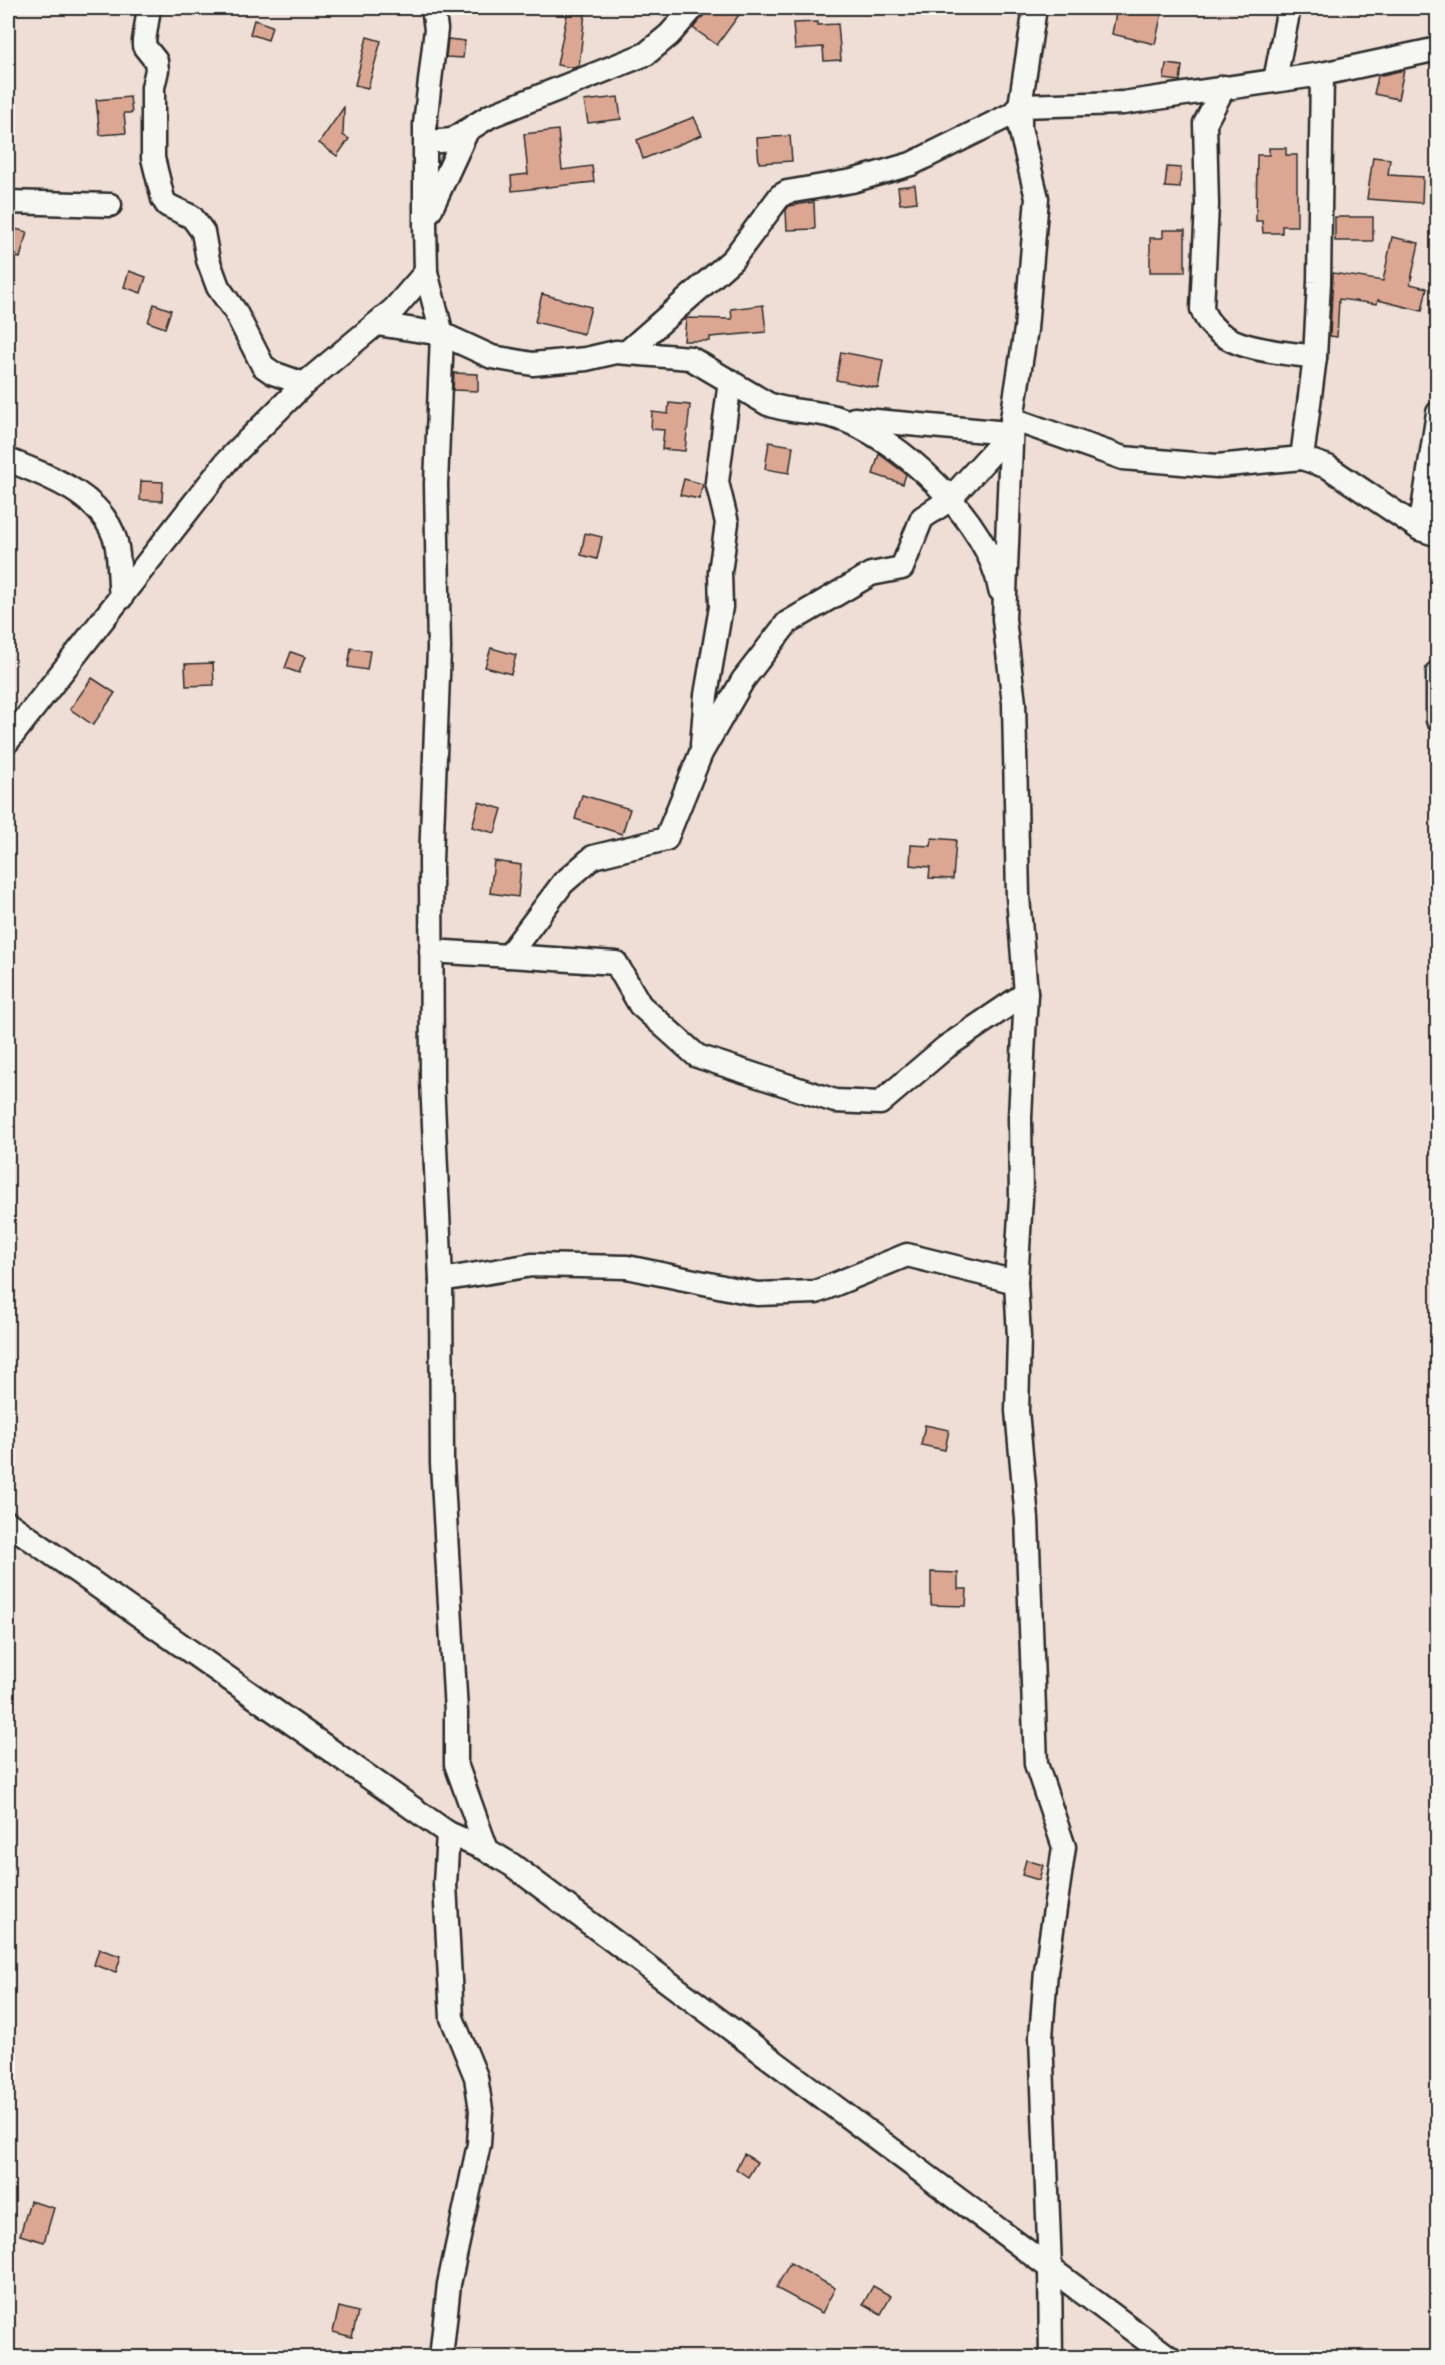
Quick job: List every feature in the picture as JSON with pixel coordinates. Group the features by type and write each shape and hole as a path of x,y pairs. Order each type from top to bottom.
{"street":[{"path":"149,8 144,46 156,62 157,70 153,87 153,158 158,187 167,205 192,217 203,232 208,260 218,288 235,310 263,366 273,373 304,384"},
{"path":"433,8 436,29 425,124 427,142 425,224 426,272 442,334 436,484 439,649 431,861 432,1080 441,1280 441,1463 456,1712 456,1764 488,1850"},
{"path":"427,142 444,142 465,133 490,116 646,54 669,35 693,8"},
{"path":"1035,8 1020,106 1020,128 1037,198 1026,329 1011,428 1004,599 1007,655 1014,703 1018,897 1026,993 1020,1119 1021,1198 1016,1282 1019,1337 1017,1411 1027,1519 1036,1764 1064,1846 1046,1971 1041,2037 1050,2267 1051,2358"},
{"path":"1275,80 1289,8"},
{"path":"627,352 734,259 783,194 852,181 911,164 1012,114 1020,106 1123,103 1322,74 1437,49"},
{"path":"1302,458 1315,357 1319,282 1322,74"},
{"path":"1224,87 1205,123 1207,205 1202,309 1206,322 1218,332 1244,345 1315,357"},
{"path":"425,224 465,133"},
{"path":"8,202 110,205"},
{"path":"8,741 227,460 304,384 403,300 426,272"},
{"path":"377,324 442,334 492,357 533,364 627,352 690,358 781,409 836,417 1011,428 1130,459 1234,466 1302,458 1328,467 1429,532 1437,413"},
{"path":"701,753 706,695 721,607 720,572 727,523 717,482 730,381"},
{"path":"836,417 885,441 916,464 949,500 980,540 1004,599"},
{"path":"508,956 563,883 593,857 666,839 701,753 743,680 787,623 871,574 902,568 922,518 949,500 1011,428"},
{"path":"8,460 61,483 92,504 103,517 116,543 121,598"},
{"path":"1437,672 1437,720"},
{"path":"431,951 616,963 640,1005 697,1056 835,1101 880,1103 946,1047 1026,993"},
{"path":"441,1280 532,1265 627,1267 757,1294 816,1292 907,1255 1016,1282"},
{"path":"8,1522 81,1577 448,1833 488,1850 512,1865 1170,2358"},
{"path":"441,2358 449,2284 479,2144 481,2110 476,2077 452,2018 445,1884 448,1833"}],"building":[{"path":"706,8 744,8 717,45 693,28 703,16"},
{"path":"1117,8 1163,8 1155,44 1112,34"},
{"path":"568,10 585,13 579,66 573,68 557,65"},
{"path":"254,20 272,26 268,40 250,34"},
{"path":"818,22 818,25 838,24 841,60 824,61 823,47 795,49 793,23"},
{"path":"367,37 381,41 368,88 355,85"},
{"path":"448,39 465,41 463,58 446,57"},
{"path":"1166,64 1182,66 1180,81 1164,79"},
{"path":"1404,70 1398,99 1374,94 1378,76"},
{"path":"130,97 132,113 124,113 126,133 100,135 96,100"},
{"path":"618,97 621,119 588,123 584,101"},
{"path":"344,107 343,135 349,139 337,156 319,143"},
{"path":"694,117 702,135 643,159 637,140"},
{"path":"558,130 562,170 592,166 594,182 512,191 511,176 528,174 524,134"},
{"path":"790,136 792,161 759,163 757,138"},
{"path":"1269,148 1286,148 1286,155 1297,155 1297,226 1282,226 1282,233 1263,233 1262,221 1256,221 1257,155 1269,155"},
{"path":"1373,157 1390,159 1388,175 1423,177 1422,203 1367,199"},
{"path":"1167,167 1181,168 1180,188 1165,187"},
{"path":"915,185 917,202 900,204 898,187"},
{"path":"814,202 815,229 787,230 786,210 789,206"},
{"path":"1335,217 1373,217 1373,241 1335,241"},
{"path":"8,227 27,232 20,258 8,255"},
{"path":"1163,230 1185,230 1185,272 1150,272 1150,238 1163,238"},
{"path":"1392,237 1419,243 1410,284 1427,288 1422,311 1378,300 1377,304 1339,299 1337,337 1330,336 1333,273 1383,281"},
{"path":"129,271 146,277 141,293 124,287"},
{"path":"542,294 591,307 584,334 535,322"},
{"path":"154,304 171,310 165,328 148,322"},
{"path":"763,305 766,332 710,337 710,341 684,341 686,318 732,319 731,309"},
{"path":"841,352 883,360 878,388 836,380"},
{"path":"454,373 478,374 478,391 453,390"},
{"path":"669,403 690,405 685,451 662,449 664,430 651,429 652,412 668,414"},
{"path":"769,442 793,446 789,473 765,469"},
{"path":"879,454 906,474 903,484 873,474"},
{"path":"684,479 703,484 699,499 680,495"},
{"path":"141,481 163,482 162,501 140,500"},
{"path":"585,533 602,537 597,559 581,555"},
{"path":"351,648 370,651 367,670 348,667"},
{"path":"491,648 516,655 511,674 485,667"},
{"path":"291,652 305,657 299,673 285,668"},
{"path":"213,663 214,685 186,686 185,664"},
{"path":"92,678 115,693 93,725 70,709"},
{"path":"582,795 630,809 622,834 575,819"},
{"path":"479,802 502,809 495,833 472,827"},
{"path":"932,838 956,840 953,879 929,878 930,867 910,865 911,845 931,846"},
{"path":"494,861 521,865 518,897 490,893"},
{"path":"925,1425 949,1430 945,1450 921,1445"},
{"path":"931,1572 958,1573 958,1589 967,1589 966,1606 931,1605"},
{"path":"1026,1860 1043,1865 1039,1880 1022,1875"},
{"path":"99,1949 121,1956 116,1972 94,1965"},
{"path":"744,2154 757,2162 748,2177 736,2169"},
{"path":"30,2201 54,2208 44,2242 20,2235"},
{"path":"790,2263 835,2288 822,2313 776,2288"},
{"path":"873,2286 891,2296 881,2314 863,2304"},
{"path":"339,2307 358,2312 352,2337 333,2332"}]}
